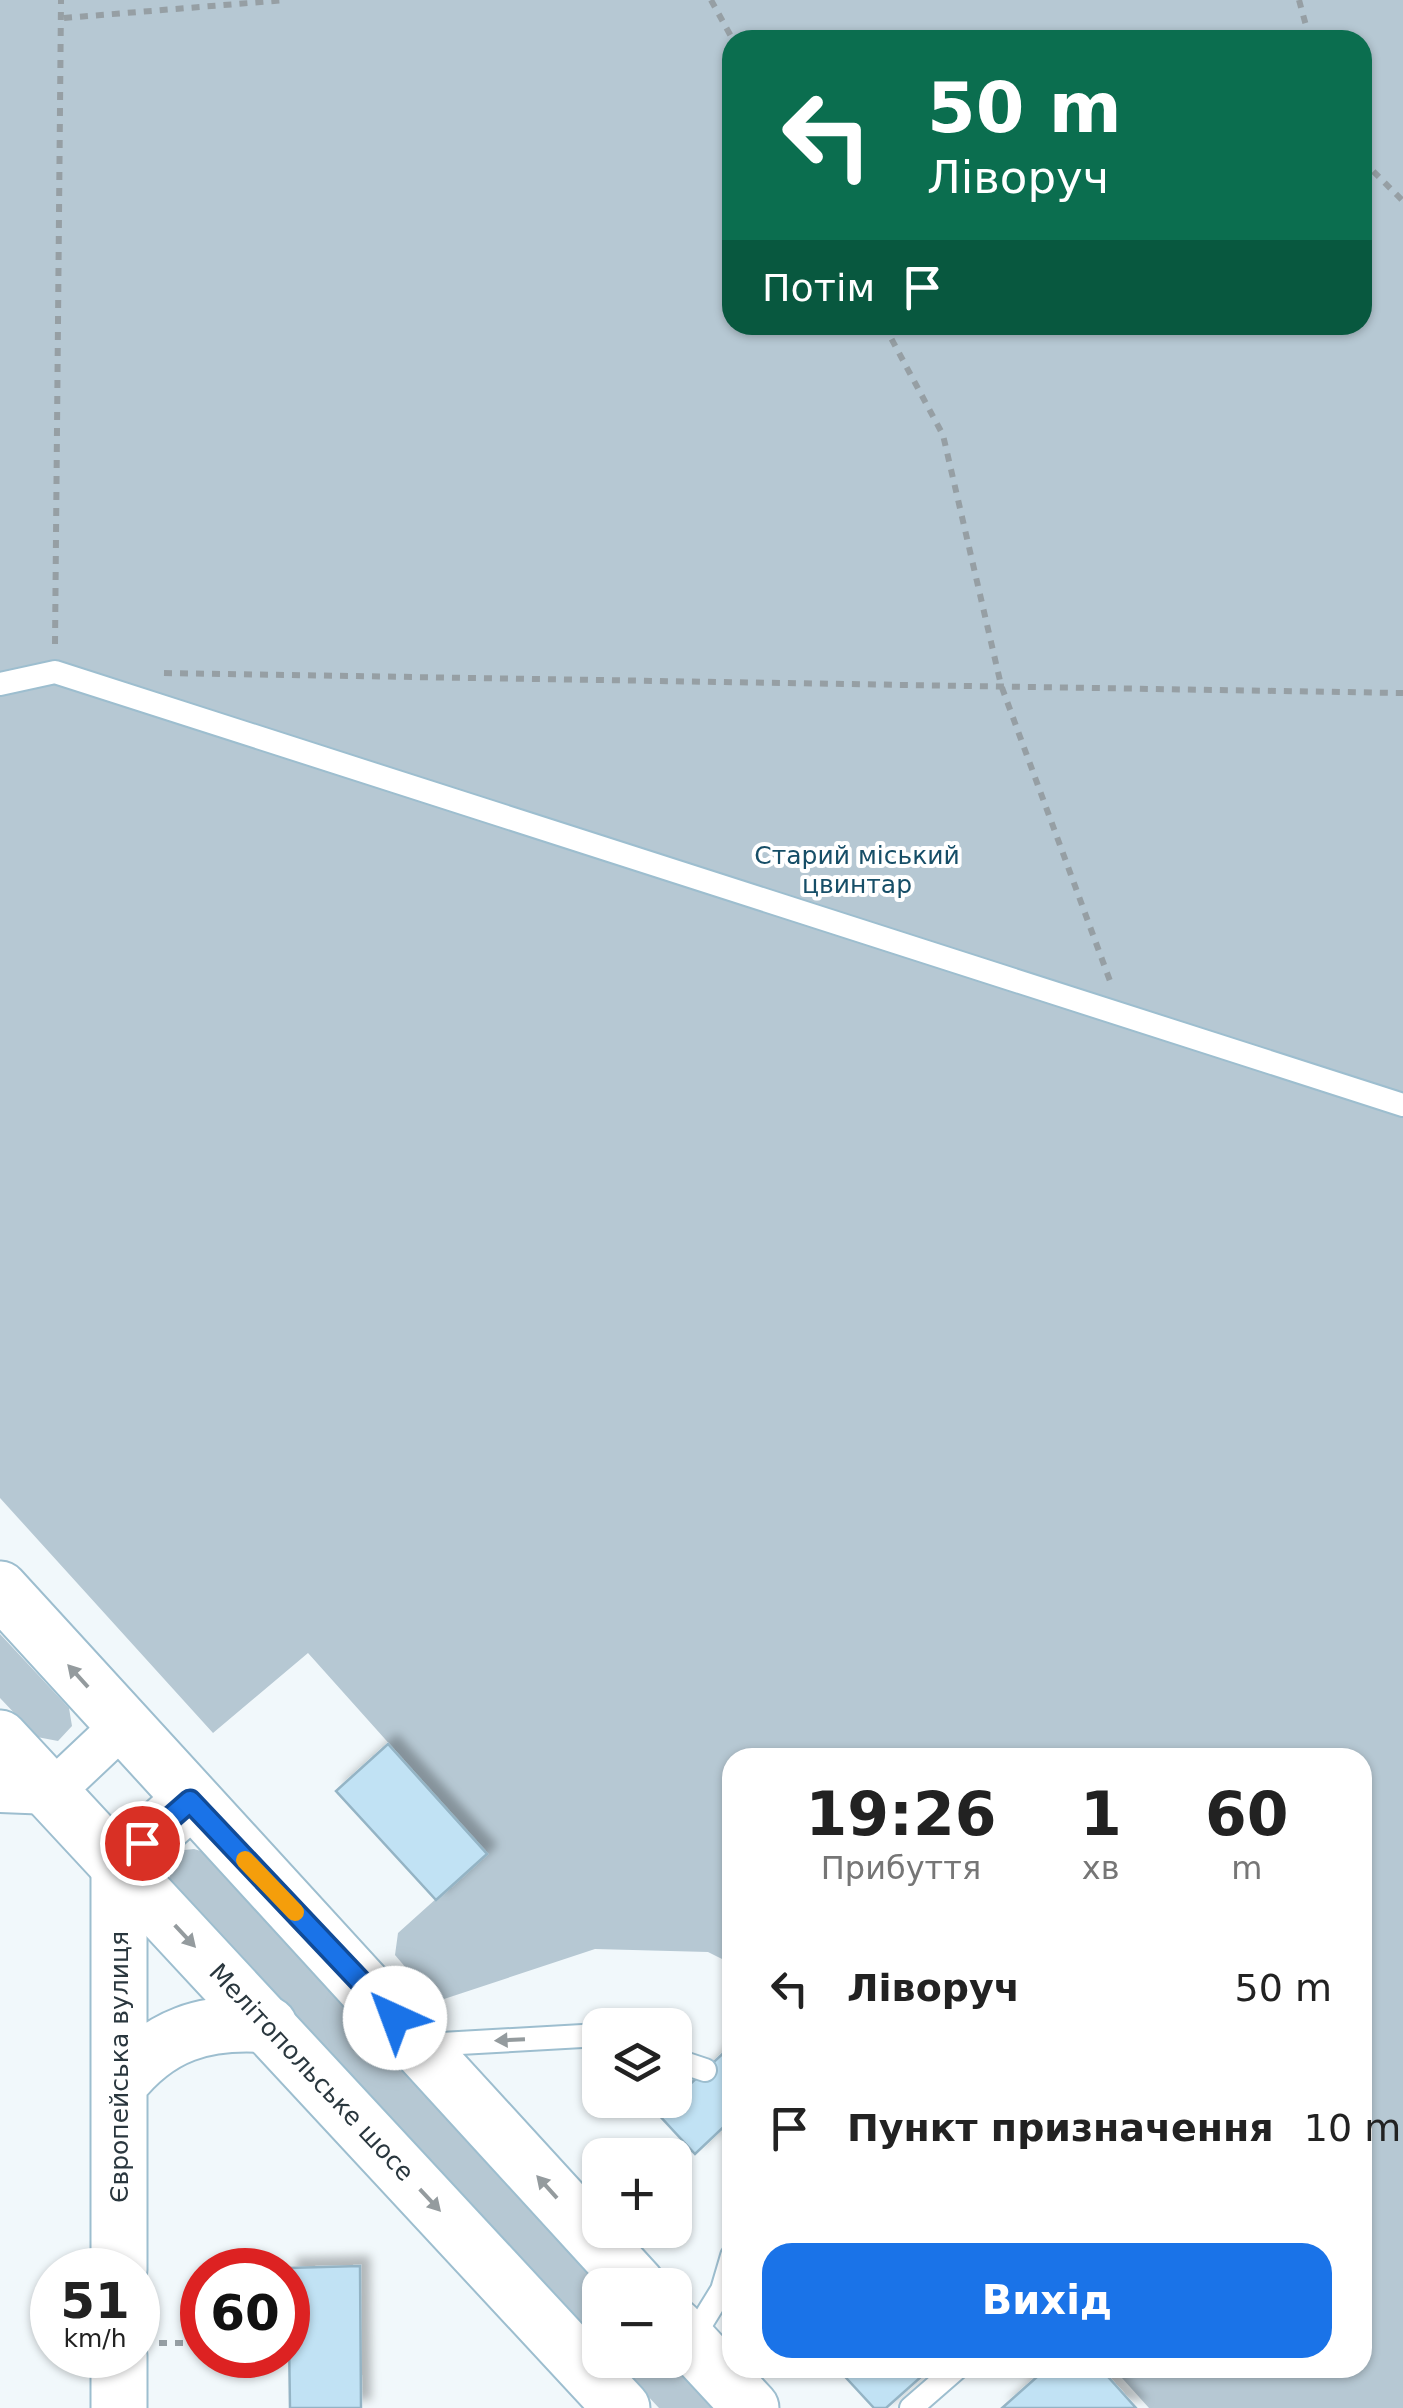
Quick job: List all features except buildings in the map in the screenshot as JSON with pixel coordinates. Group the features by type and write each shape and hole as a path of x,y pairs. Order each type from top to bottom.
{"main road":[{"path":"0,1589 190,1801 622,2268"},
{"name":"Мелітопольське шосе","path":"0,1738 25,1792 119,1864 622,2408"},
{"path":"119,1864 190,1801"},
{"name":"Європейська вулиця","path":"119,1864 119,2248"},
{"path":"119,2085 141,2058 177,2034 234,2022 269,2026"},
{"path":"692,2345 722,2377"},
{"path":"120,2408 129,2378"},
{"path":"723,2378 751,2408"}],"street":[{"path":"25,1792 122,1726"}],"lane":[{"path":"0,684 55,672 1403,1105"},
{"path":"420,2046 582,2037"},
{"path":"692,2065 706,2070"},
{"path":"692,2323 722,2290"},
{"path":"911,2408 946,2378"}],"path":[{"path":"55,672 64,18 61,0"},
{"path":"64,18 286,0"},
{"path":"711,0 727,30"},
{"path":"1299,0 1307,30"},
{"path":"1372,170 1403,200"},
{"path":"889,335 943,436 1001,684 1122,1015"},
{"path":"154,673 1403,693"}],"green space":[{"name":"Старий міський цвинтар","path":"0,0 1403,0 1403,2408 1149,2408 1122,2378 1372,2378 1372,1748 722,1748 722,1959 708,1952 595,1949 435,2002 395,1955 398,1933 487,1853 308,1653 213,1733 0,1498"},
{"path":"0,1634 69,1708 72,1726 58,1741 37,1737 0,1698"},
{"path":"184,1850 204,1852 584,2268 582,2326 170,1883 170,1863"},
{"path":"631,2378 692,2378 719,2408 659,2408"}],"slow traffic":[{"path":"245,1860 295,1912"}],"route":[{"path":"142,1843 190,1801 395,2018"}]}
